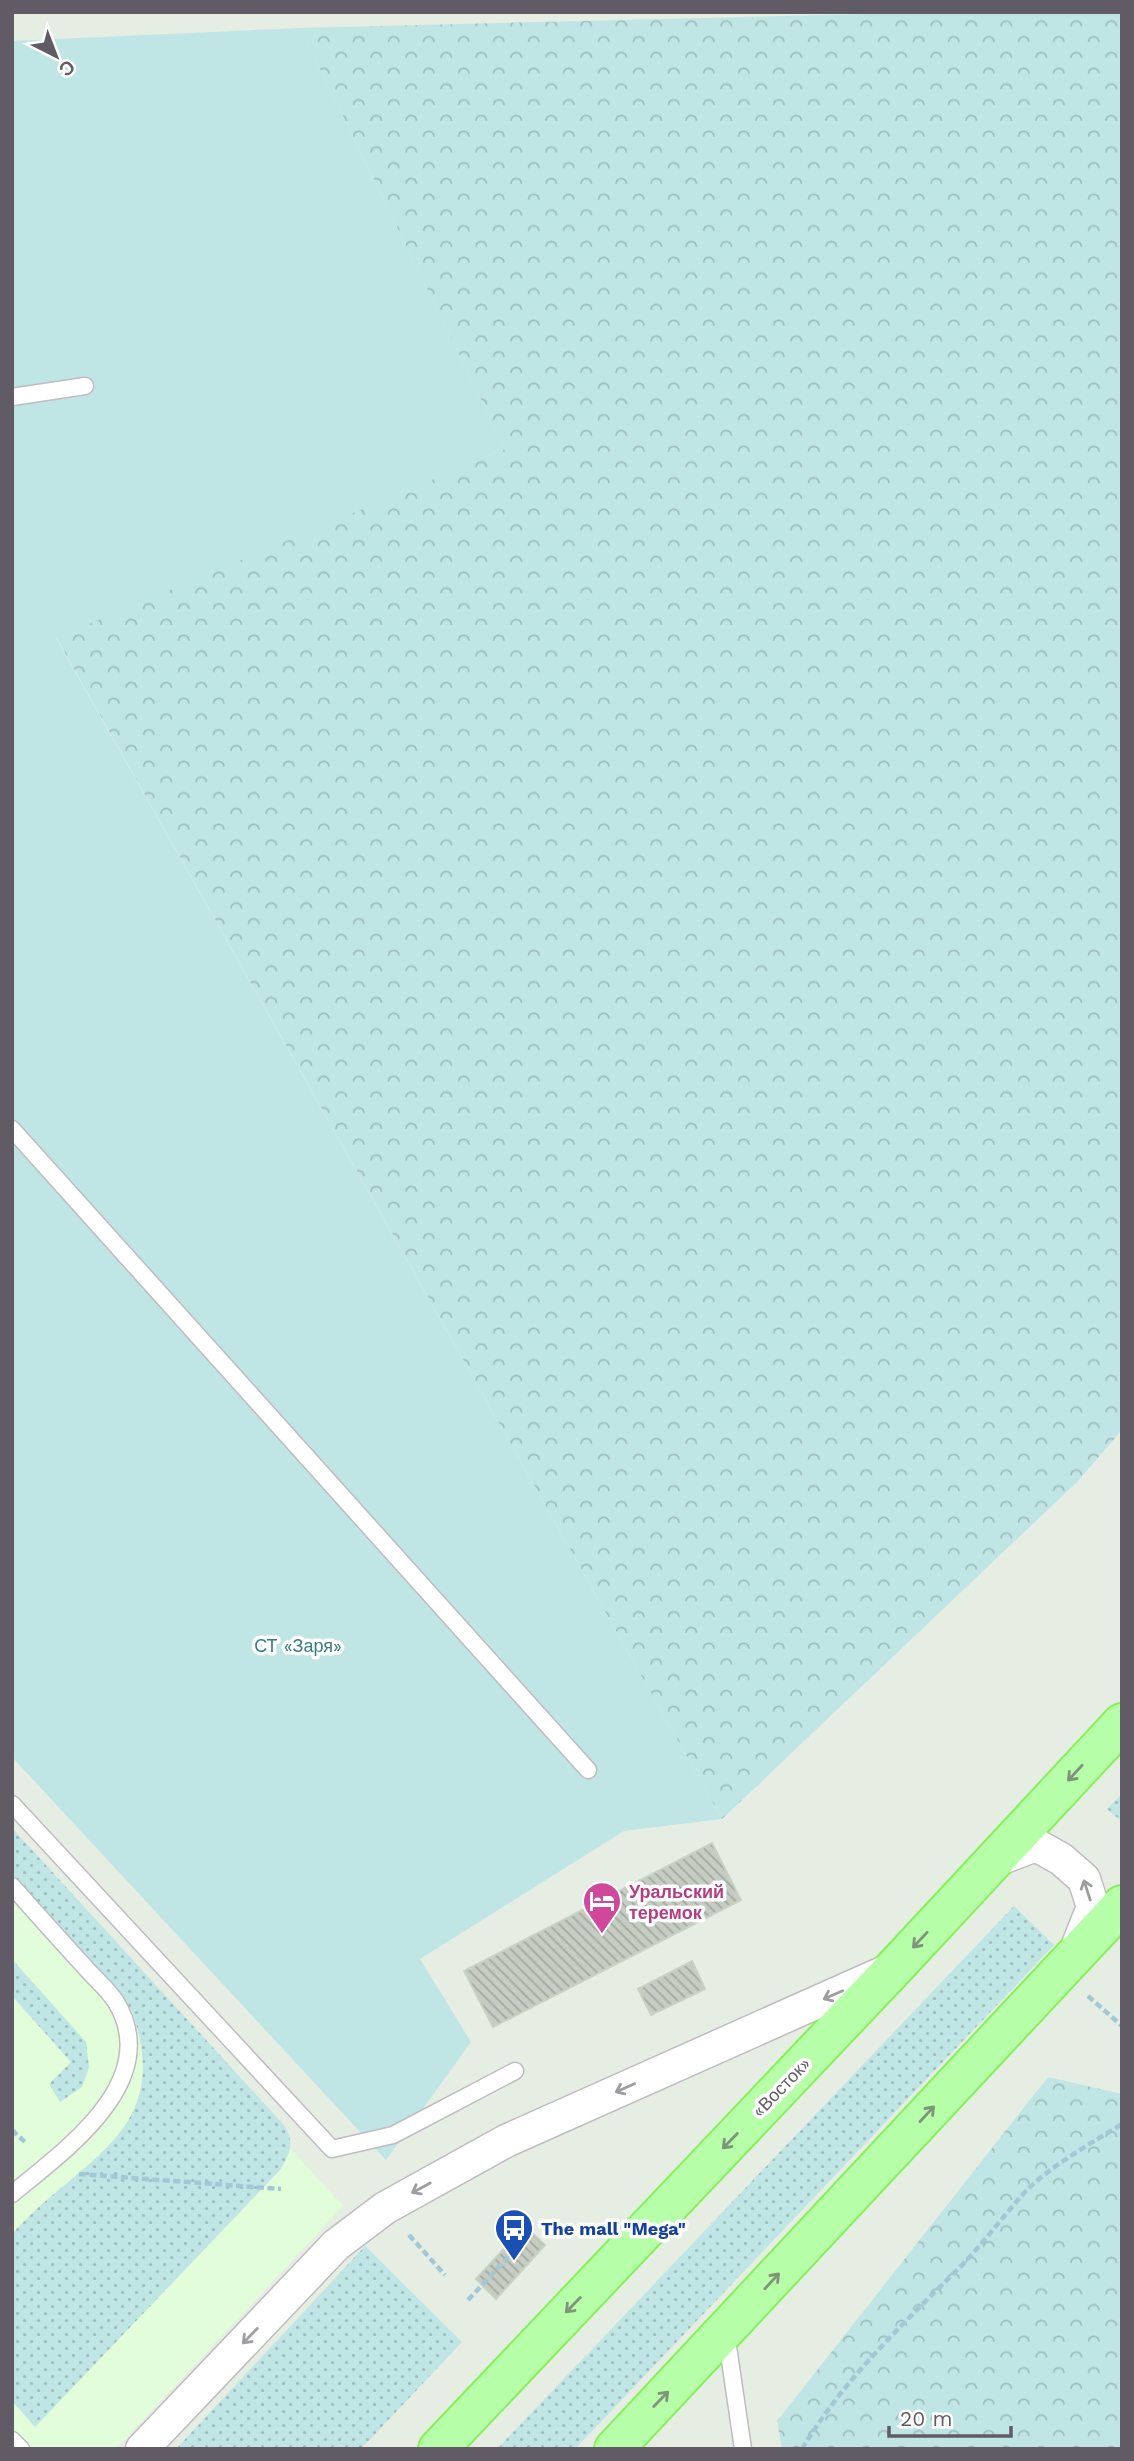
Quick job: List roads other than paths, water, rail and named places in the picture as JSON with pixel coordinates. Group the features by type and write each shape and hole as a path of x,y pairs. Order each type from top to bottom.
{"main road":[{"name":"«Восток»","path":"438,2449 1122,1723"},
{"path":"614,2449 1122,1905"}],"street":[{"path":"993,1862 1036,1845 1061,1859 1084,1879 1093,1907 1075,1954"},
{"path":"142,2449 336,2245 385,2208 506,2141 895,1967"}],"lane":[{"path":"12,397 85,386"},
{"path":"12,1129 588,1770"},
{"path":"12,1804 332,2149 393,2135 515,2071"},
{"path":"12,1886 116,2002 128,2035 128,2062 117,2092 92,2123 12,2194"},
{"path":"726,2331 743,2449"},
{"path":"12,2440 21,2449"}],"place":[{"name":"Уральский теремок","path":"602,1935"},
{"name":"The mall \"Mega\"","path":"514,2262"}],"park label":[{"name":"СТ «Заря»","path":"298,1645"}]}
